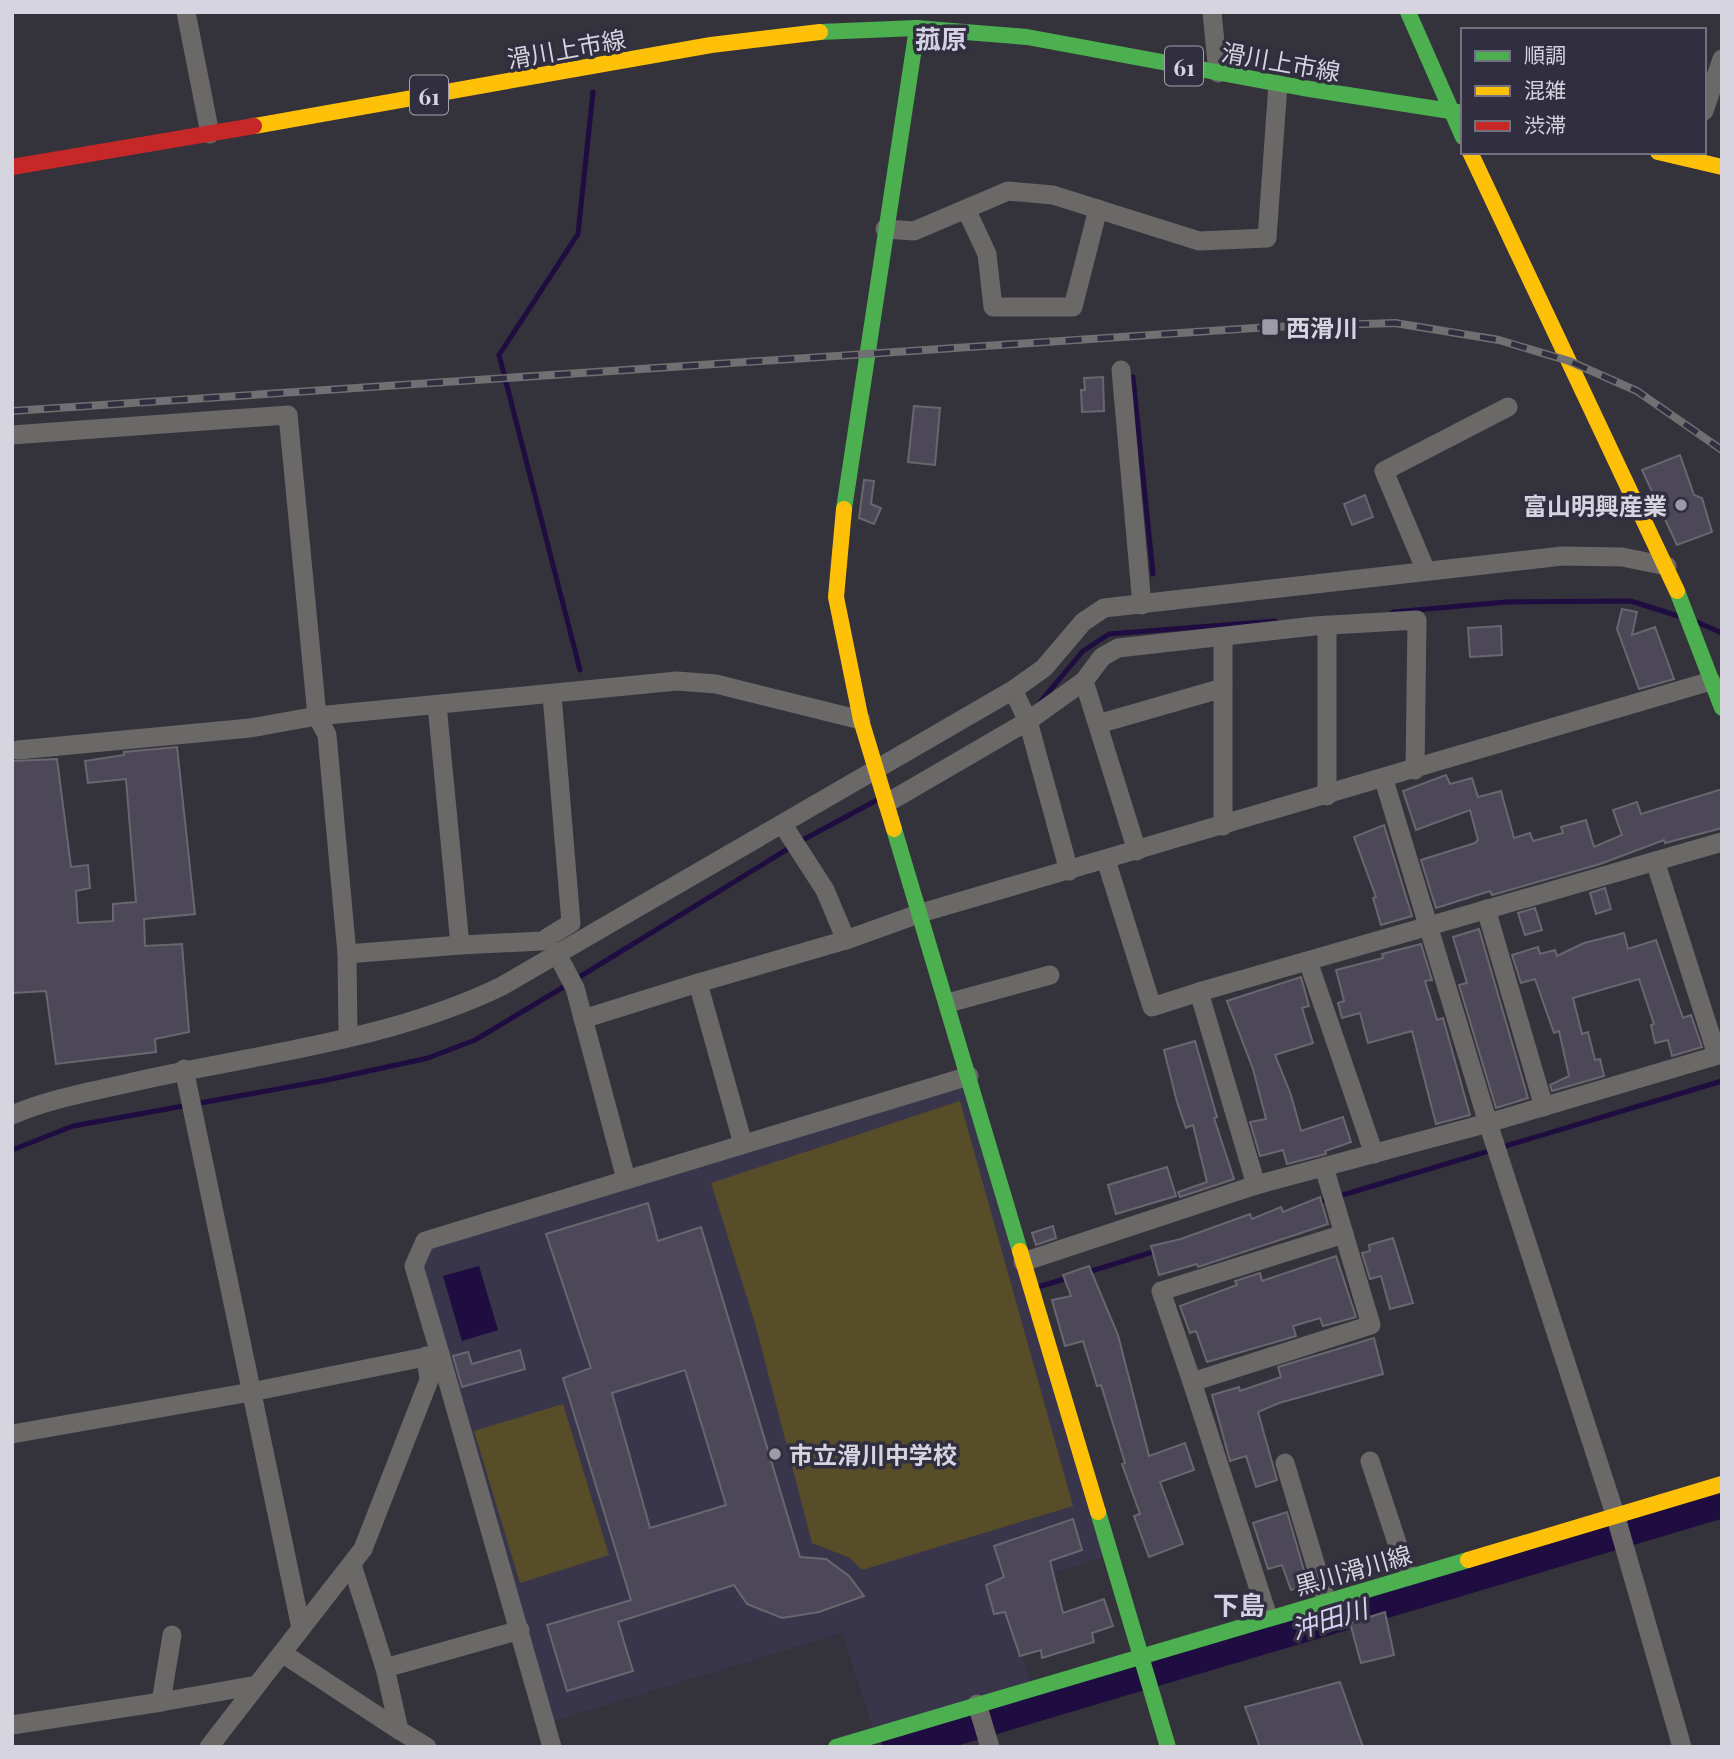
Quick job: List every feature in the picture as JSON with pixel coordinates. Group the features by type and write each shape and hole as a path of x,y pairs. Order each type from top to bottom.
{"street":[{"path":"186,12 210,134"},
{"path":"1212,12 1218,73"},
{"path":"1408,12 1457,113"},
{"name":"滑川上市線","path":"12,167 844,21 917,28 955,21 994,33 1099,49 1278,84 1457,113"},
{"path":"917,28 843,516 836,597 861,720 970,1076 1168,1747"},
{"path":"1706,105 1722,59"},
{"path":"885,229 914,231 1008,191 1053,195 1199,241 1267,238 1278,84"},
{"path":"1471,154 1669,571 1722,708"},
{"path":"1689,156 1722,167"},
{"path":"966,209 988,254 993,307 1073,307 1098,209"},
{"path":"1121,370 1142,605"},
{"path":"1426,571 1384,471 1508,407"},
{"path":"12,435 288,415 317,716 327,735 348,954 348,1036"},
{"path":"12,1115 37,1104 184,1069 348,1036 458,1008 502,986 556,952 783,825 1013,690 1044,668 1083,622 1104,608 1562,556 1622,557 1669,571"},
{"path":"887,803 1028,721 1084,681 1102,657 1118,648 1327,625 1417,620 1415,770"},
{"path":"1327,625 1327,796"},
{"path":"1223,637 1223,826"},
{"path":"18,750 250,728 317,716 677,681 703,683 861,720"},
{"path":"1084,681 1137,851"},
{"path":"583,1019 846,940 921,914 1384,780 1711,681"},
{"path":"1098,724 1223,688"},
{"path":"1013,690 1028,721 1069,871"},
{"path":"348,954 542,941 571,923 552,695"},
{"path":"438,705 460,945"},
{"path":"1384,780 1488,1123 1615,1514 1682,1747"},
{"path":"783,825 825,890 846,940"},
{"path":"1106,860 1152,1007 1722,842"},
{"path":"1023,1262 1256,1185 1488,1123 1719,1055 1655,861"},
{"path":"1486,909 1544,1107"},
{"path":"556,952 575,988 626,1179"},
{"path":"1308,961 1374,1154"},
{"path":"948,1003 1050,975"},
{"path":"698,983 743,1144"},
{"path":"1199,992 1256,1185"},
{"path":"184,1069 301,1628"},
{"path":"552,1747 520,1630 433,1355 414,1266 425,1241 970,1076"},
{"path":"1192,1381 1371,1325 1324,1167"},
{"path":"1268,1617 1161,1291 1344,1234"},
{"path":"12,1434 251,1392 433,1355"},
{"path":"209,1747 363,1549 429,1380 433,1355"},
{"path":"1370,1461 1408,1576"},
{"path":"1285,1463 1326,1600"},
{"name":"黒川滑川線","path":"836,1747 1722,1484"},
{"path":"352,1565 385,1668 399,1730"},
{"path":"385,1668 520,1630"},
{"path":"161,1702 172,1635"},
{"path":"282,1653 427,1747"},
{"path":"12,1725 257,1685"},
{"path":"977,1704 990,1747"}],"shaded area":[{"name":"市立滑川中学校","path":"969,1076 1110,1555 1004,1589 1032,1687 875,1736 842,1633 547,1723 414,1266 425,1241"},
{"path":"960,1101 1073,1506 862,1570 850,1558 812,1543 755,1323 711,1183"},
{"path":"479,1266 498,1330 462,1341 443,1276"},
{"path":"563,1404 609,1555 520,1583 474,1431"}],"building":[{"path":"1103,377 1104,411 1082,412 1081,390 1085,390 1084,378"},
{"path":"914,406 940,408 935,465 908,462"},
{"name":"富山明興産業","path":"1680,455 1694,495 1702,498 1712,532 1677,545 1642,470"},
{"path":"864,480 874,481 871,504 881,508 874,524 859,518"},
{"path":"1365,495 1373,517 1352,525 1344,504"},
{"path":"1622,609 1637,612 1632,635 1655,627 1674,679 1639,689 1617,629"},
{"path":"1501,626 1502,655 1470,657 1468,628"},
{"path":"177,747 195,914 144,919 145,946 182,944 189,1032 155,1039 156,1052 56,1064 46,991 13,993 12,761 57,759 71,867 88,865 90,888 76,891 78,923 113,921 113,904 136,902 126,779 88,783 85,761 124,755 124,752"},
{"path":"1446,775 1450,784 1472,778 1478,797 1501,791 1514,838 1530,833 1533,841 1563,833 1561,827 1586,820 1594,847 1622,835 1613,810 1637,802 1641,814 1722,789 1722,828 1665,843 1664,840 1600,864 1492,895 1490,891 1436,908 1421,860 1478,840 1470,810 1416,830 1403,791"},
{"path":"1384,825 1412,916 1381,925 1373,898 1376,897 1354,837"},
{"path":"1605,888 1611,909 1596,914 1590,893"},
{"path":"1535,908 1542,930 1525,935 1518,913"},
{"path":"1479,929 1528,1098 1496,1108 1459,985 1467,983 1453,937"},
{"path":"1624,933 1628,949 1656,940 1683,1018 1691,1015 1702,1047 1672,1056 1668,1040 1655,1043 1651,1025 1654,1024 1639,979 1573,998 1582,1034 1588,1032 1595,1060 1600,1059 1604,1076 1552,1091 1550,1085 1569,1076 1559,1031 1554,1033 1535,979 1521,983 1512,955 1538,947 1540,954 1555,950 1557,956 1584,943"},
{"path":"1421,944 1432,980 1425,981 1437,1020 1443,1018 1470,1115 1436,1124 1412,1031 1368,1043 1360,1013 1342,1018 1338,1003 1344,1001 1336,970 1383,958 1382,954"},
{"path":"1301,977 1309,1006 1302,1008 1313,1043 1275,1055 1291,1095 1301,1131 1343,1117 1351,1142 1325,1151 1326,1154 1287,1164 1283,1150 1260,1156 1250,1122 1266,1119 1253,1069 1227,1001"},
{"path":"1195,1041 1217,1117 1214,1118 1234,1179 1180,1197 1178,1192 1207,1182 1193,1125 1186,1128 1164,1050"},
{"path":"1167,1167 1176,1196 1116,1214 1108,1185"},
{"path":"1320,1197 1328,1224 1198,1267 1197,1264 1159,1275 1151,1246 1181,1239 1250,1214 1252,1219 1281,1207 1283,1212"},
{"path":"648,1203 658,1241 701,1227 800,1557 826,1559 849,1576 864,1596 819,1612 782,1618 747,1604 734,1585 618,1622 633,1671 567,1691 547,1625 631,1600 563,1378 591,1368 546,1234","holes":["685,1370 726,1505 650,1528 612,1393"]},
{"path":"1053,1226 1056,1238 1036,1245 1032,1233"},
{"path":"1393,1238 1413,1303 1390,1309 1381,1276 1370,1279 1362,1253 1370,1251 1369,1245"},
{"path":"1336,1256 1356,1317 1323,1326 1320,1318 1293,1326 1296,1336 1207,1362 1196,1331 1190,1333 1180,1306 1237,1285 1235,1281 1260,1273 1262,1281"},
{"path":"1089,1266 1118,1335 1149,1456 1185,1443 1194,1470 1160,1482 1183,1544 1149,1557 1134,1516 1140,1514 1122,1464 1125,1463 1101,1385 1097,1386 1083,1341 1065,1346 1052,1300 1071,1296 1063,1275"},
{"path":"1374,1338 1383,1374 1279,1403 1258,1412 1277,1480 1256,1487 1246,1456 1230,1461 1212,1395 1239,1387 1240,1391 1281,1377 1278,1367"},
{"path":"520,1350 525,1369 462,1387 453,1356 468,1352 472,1364"},
{"path":"1287,1512 1308,1584 1291,1590 1282,1565 1268,1569 1253,1523"},
{"path":"1073,1519 1082,1550 1050,1561 1063,1613 1104,1599 1113,1626 1092,1633 1094,1642 1042,1658 1041,1650 1020,1656 1005,1612 994,1614 986,1585 1004,1577 994,1546"},
{"path":"1385,1612 1394,1655 1361,1663 1350,1623"},
{"path":"1340,1682 1363,1747 1260,1747 1245,1707"}],"waterway":[{"path":"580,670 499,355 578,234 593,92"},
{"path":"1133,377 1153,574"},
{"path":"1393,612 1506,602 1631,601 1678,616"},
{"path":"1041,701 1083,651 1109,634 1275,621"},
{"path":"1697,622 1722,633"},
{"path":"799,842 877,800"},
{"path":"576,979 791,847"},
{"path":"12,1150 73,1126 327,1080 428,1058 475,1040 567,985"},
{"path":"1316,1203 1722,1081"},
{"path":"1085,1273 1159,1250"},
{"path":"1041,1286 1068,1278"},
{"name":"沖田川","path":"897,1747 1722,1502"}],"railway":[{"path":"12,411 1270,327 1395,323 1499,340 1569,361 1637,391 1722,450"}],"traffic: fast":[{"path":"1408,12 1461,132"},
{"path":"820,32 916,28 1027,37 1303,88 1461,113"},
{"path":"844,509 917,28"},
{"path":"1677,591 1722,708"},
{"path":"894,829 1020,1251"},
{"path":"1098,1512 1168,1747"},
{"path":"836,1747 1468,1560"}],"traffic: slow":[{"path":"254,126 711,45 820,32"},
{"path":"1471,154 1677,591"},
{"path":"1667,154 1722,167"},
{"path":"844,509 836,597 861,720 894,829"},
{"path":"1020,1251 1098,1512"},
{"path":"1468,1560 1722,1484"}],"traffic: jam":[{"path":"12,167 254,126"}],"place":[{"name":"西滑川","path":"1270,327"},
{"name":"富山明興産業","path":"1681,505"},
{"name":"市立滑川中学校","path":"775,1454"}],"district":[{"name":"菰原","path":"941,38"},
{"name":"下島","path":"1239,1604"}]}
